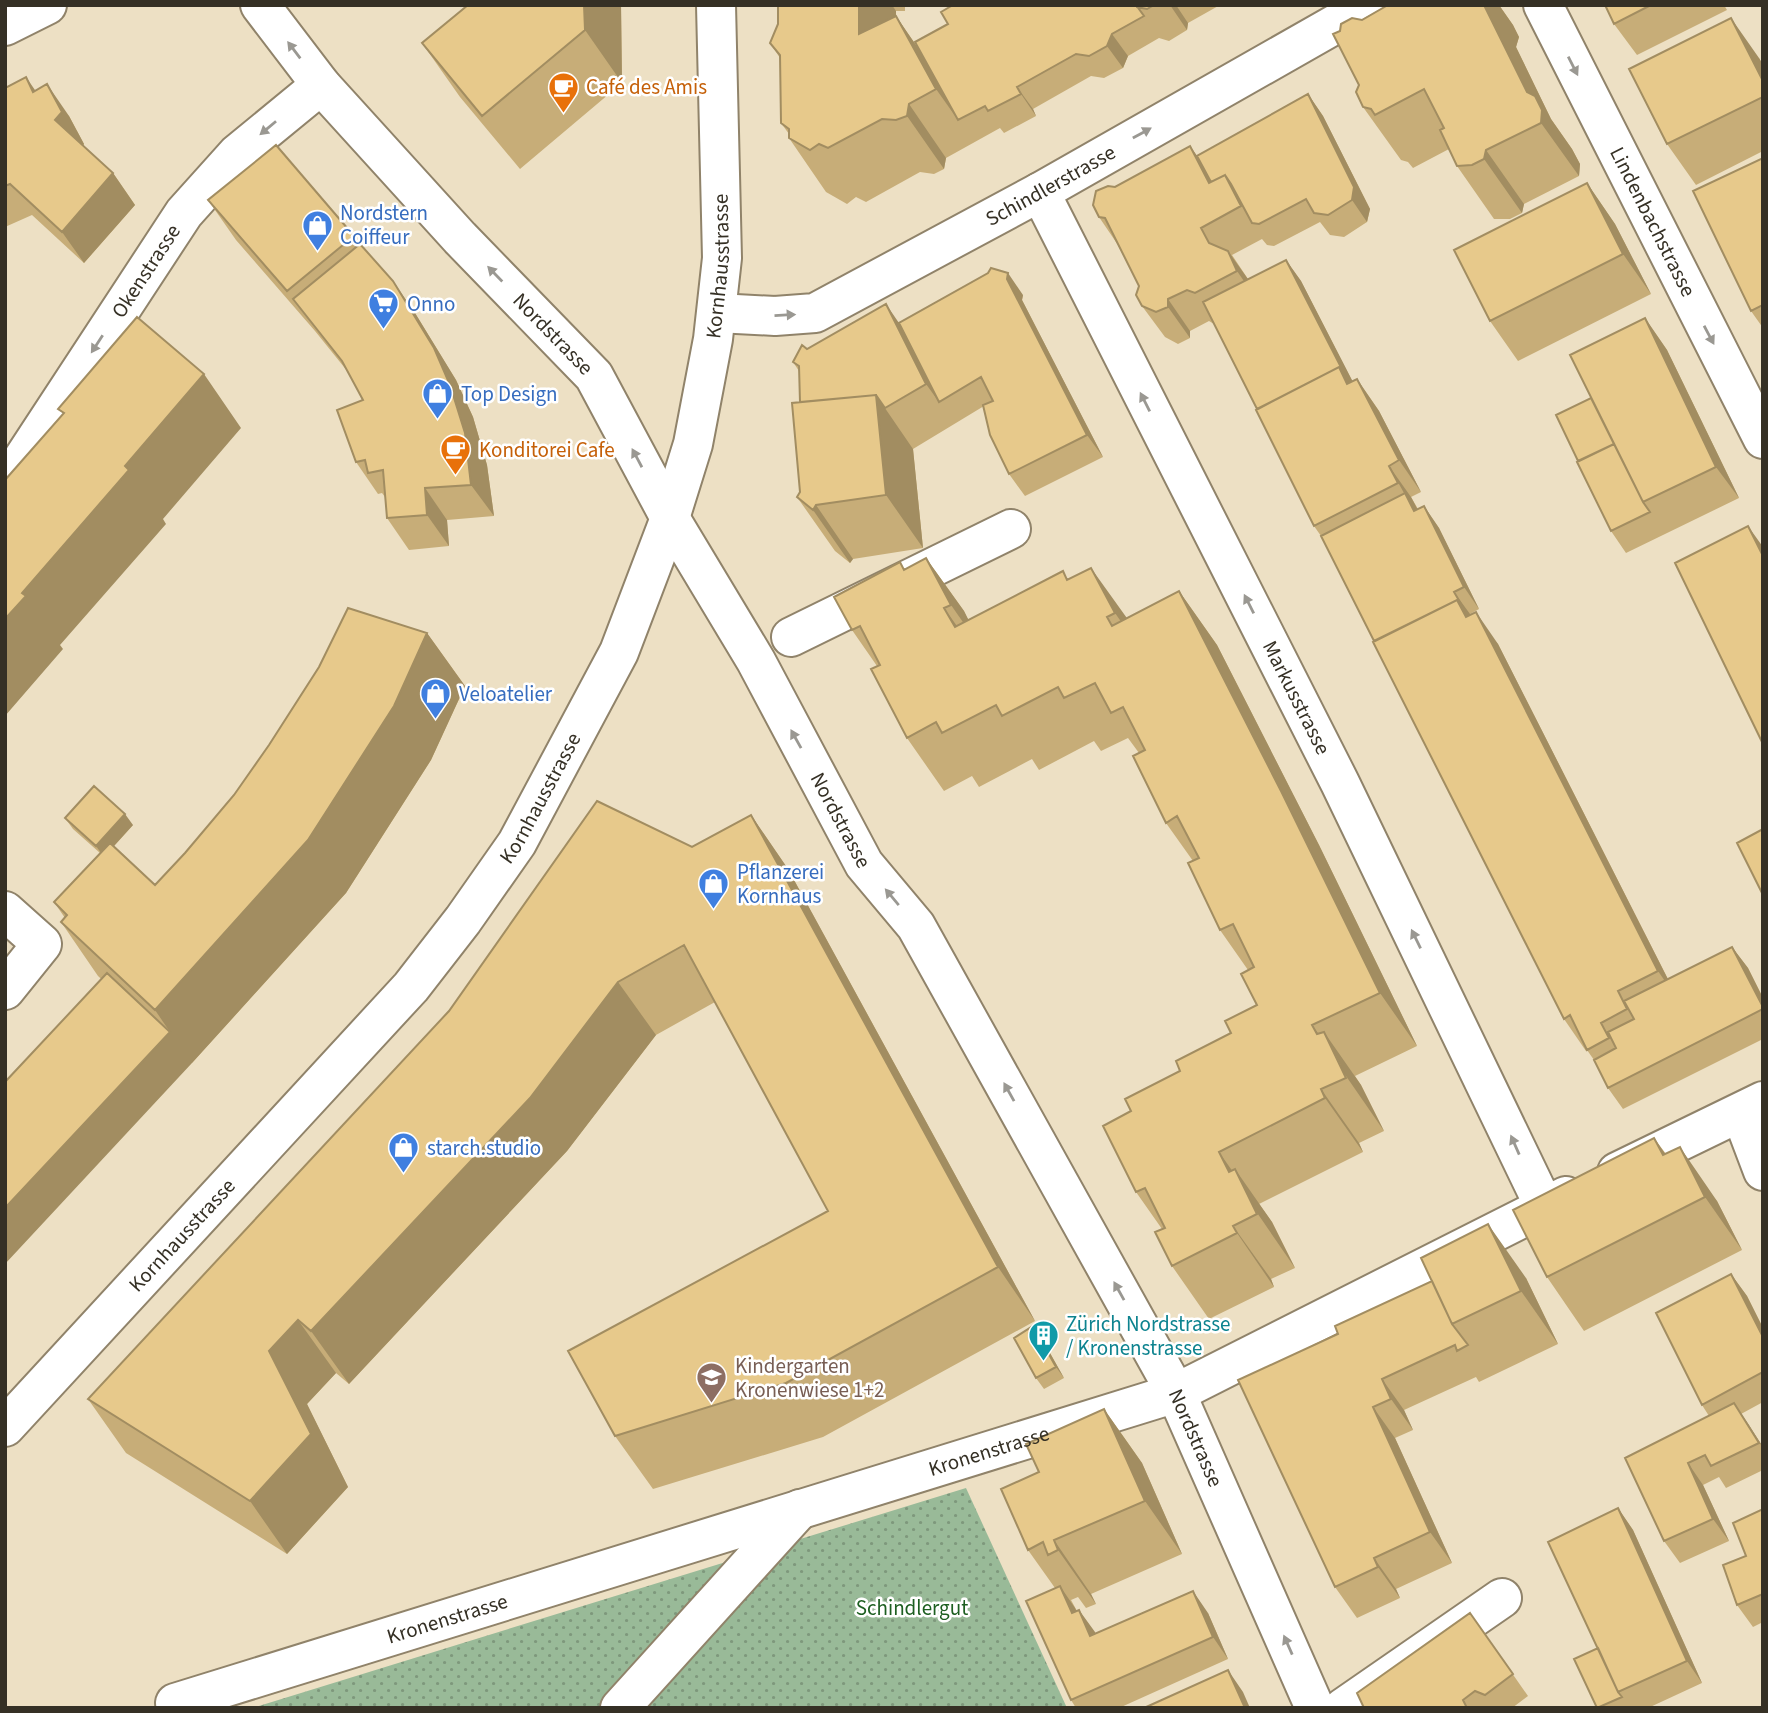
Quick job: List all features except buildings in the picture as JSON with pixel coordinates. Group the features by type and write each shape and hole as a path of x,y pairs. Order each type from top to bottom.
{"street":[{"path":"5,26 47,5"},
{"name":"Nordstrasse","path":"260,5 321,85 460,238 594,376 670,518 756,661 864,863 916,926 1176,1393 1315,1708"},
{"name":"Kornhausstrasse","path":"5,1427 402,998 463,920 517,843 619,652 670,518 693,444 717,313 723,205 716,5"},
{"name":"Schindlerstrasse","path":"717,313 775,316 815,313 1040,192 1369,5"},
{"name":"Lindenbachstrasse","path":"1543,5 1761,431"},
{"name":"Okenstrasse","path":"5,486 184,213 237,154 321,85"},
{"name":"Markusstrasse","path":"1040,192 1340,783 1544,1206"},
{"path":"791,637 1011,529"},
{"path":"5,911 42,944 5,990"},
{"path":"1752,1107 1763,1171"},
{"name":"Kronenstrasse","path":"175,1703 1176,1393 1544,1206 1752,1107"},
{"path":"620,1708 802,1507"},
{"path":"1343,1708 1502,1598"}],"green space":[{"name":"Schindlergut","path":"966,1488 1067,1708 252,1708"}],"place":[{"name":"Café des Amis","path":"563,114"},
{"name":"Nordstern Coiffeur","path":"317,252"},
{"name":"Onno","path":"384,331"},
{"name":"Top Design","path":"438,421"},
{"name":"Konditorei Cafe","path":"456,477"},
{"name":"Veloatelier","path":"436,721"},
{"name":"Pflanzerei Kornhaus","path":"714,911"},
{"name":"starch.studio","path":"404,1175"},
{"name":"Zürich Nordstrasse / Kronenstrasse","path":"1043,1363"},
{"name":"Kindergarten Kronenwiese 1+2","path":"712,1405"}]}
